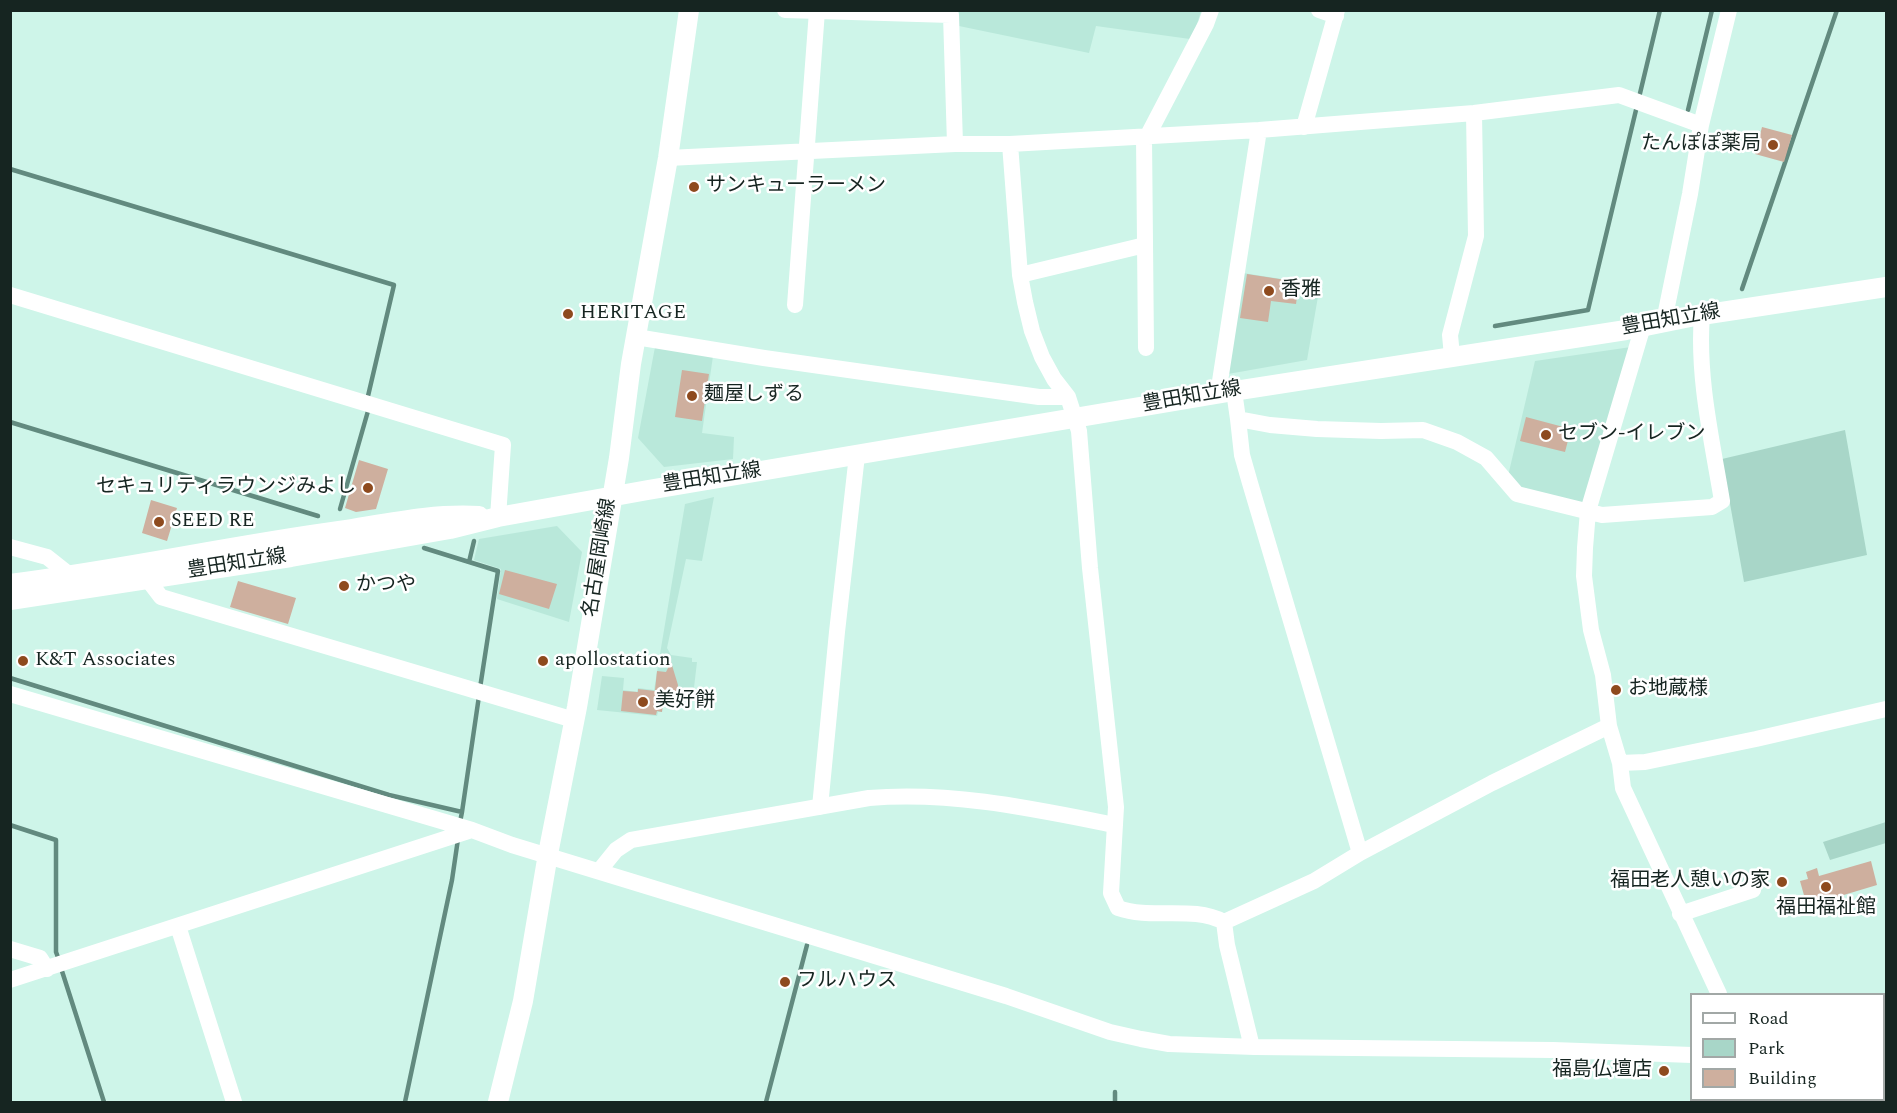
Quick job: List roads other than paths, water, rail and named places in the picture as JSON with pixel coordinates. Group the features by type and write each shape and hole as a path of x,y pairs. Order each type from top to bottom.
{"main road":[{"name":"名古屋岡崎線","path":"498,1102 523,1001 606,537 636,338 668,158 688,10"},
{"name":"豊田知立線","path":"10,600 148,580 450,529 648,490 1226,392 1887,287"},
{"name":"豊田知立線","path":"10,584 451,514 498,518"}],"street":[{"path":"785,10 951,15 955,144"},
{"path":"1146,348 1146,137 1206,24 1211,10"},
{"path":"1304,127 1337,13 1319,10"},
{"path":"1664,321 1690,194 1701,125 1728,10"},
{"path":"795,304 817,11"},
{"path":"668,158 955,144 1010,144 1259,130 1474,113 1619,95 1701,125"},
{"path":"1452,357 1450,335 1476,236 1474,113"},
{"path":"1259,130 1226,392 1238,419 1242,455 1360,853"},
{"path":"1010,144 1020,275 1032,332 1054,380 1068,397 1076,418 1080,442 1090,568 1116,807 1111,893 1118,908 1133,914 1183,913 1213,916 1224,922"},
{"path":"1020,275 1145,245"},
{"path":"10,295 503,445 498,518"},
{"path":"1238,419 1270,425 1317,429 1423,430 1457,442 1486,458 1517,494 1602,515 1712,507 1722,501 1706,405 1700,340 1702,315"},
{"path":"1643,326 1588,511 1584,576 1591,630 1603,675 1609,726 1620,763 1623,788 1719,993"},
{"path":"636,338 1039,397 1068,397"},
{"path":"820,807 857,455"},
{"path":"10,547 47,557 71,576"},
{"path":"148,580 161,597 574,720"},
{"path":"10,694 548,854 995,993 1110,1032 1169,1044 1553,1050 1690,1055"},
{"path":"1620,763 1646,762 1745,742 1887,709"},
{"path":"1224,922 1314,880 1360,853 1542,757 1609,726"},
{"path":"598,871 616,850 631,840 820,807 898,796 992,802 1115,825"},
{"path":"10,980 472,831"},
{"path":"1680,914 1753,890"},
{"path":"1224,922 1227,945 1252,1047"},
{"path":"178,926 234,1102"},
{"path":"10,949 40,958 47,969"}],"waterway":[{"path":"1495,326 1588,310 1660,10"},
{"path":"1688,110 1712,10"},
{"path":"1742,289 1837,10"},
{"path":"10,169 394,285 368,396"},
{"path":"340,509 368,411"},
{"path":"10,422 318,516"},
{"path":"469,562 474,541"},
{"path":"424,548 498,571 480,688"},
{"path":"10,678 389,795 462,812 460,822"},
{"path":"462,812 479,696"},
{"path":"10,825 56,840 56,952 59,960"},
{"path":"405,1102 452,880 458,839"},
{"path":"766,1102 807,945"},
{"path":"61,968 104,1102"},
{"path":"1115,1092 1115,1102"}],"place":[{"name":"たんぽぽ薬局","path":"1773,145"},
{"name":"サンキューラーメン","path":"694,187"},
{"name":"香雅","path":"1269,291"},
{"name":"HERITAGE","path":"568,314"},
{"name":"麺屋しずる","path":"692,396"},
{"name":"セブン-イレブン","path":"1546,435"},
{"name":"セキュリティラウンジみよし","path":"368,488"},
{"name":"SEED RE","path":"159,522"},
{"name":"かつや","path":"344,586"},
{"name":"K&T Associates","path":"23,661"},
{"name":"apollostation","path":"543,661"},
{"name":"お地蔵様","path":"1616,690"},
{"name":"美好餅","path":"643,702"},
{"name":"福田老人憩いの家","path":"1782,882"},
{"name":"福田福祉館","path":"1826,887"},
{"name":"フルハウス","path":"785,982"},
{"name":"福島仏壇店","path":"1664,1071"}]}
